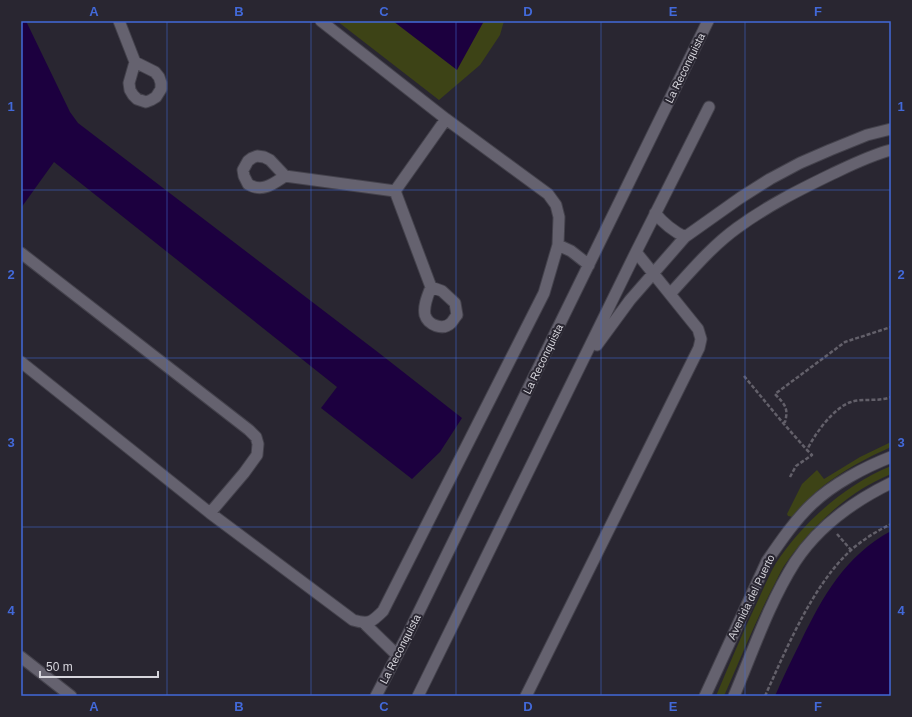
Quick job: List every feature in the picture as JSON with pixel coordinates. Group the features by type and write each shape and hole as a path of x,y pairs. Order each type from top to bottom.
{"street":[{"path":"119,21 135,62"},
{"path":"21,362 210,513 353,620 364,623 373,621 383,611 544,293 558,245 559,217 556,205 548,194 446,119 321,21"},
{"name":"La Reconquista","path":"376,696 708,21"},
{"path":"418,696 655,213 709,107"},
{"path":"395,191 446,119"},
{"path":"580,368 630,300 685,237 740,198 770,179 800,163 867,135 891,129"},
{"path":"670,294 709,253 736,229 765,209 795,192 844,169 891,150"},
{"path":"285,176 395,191"},
{"path":"395,191 431,286"},
{"path":"655,213 672,231 685,237"},
{"path":"558,245 571,251 589,265"},
{"path":"526,696 699,348 701,339 698,329 636,252"},
{"path":"21,253 249,430 256,438 258,444 257,455 244,473 210,513"},
{"name":"Avenida del Puerto","path":"705,696 767,561 778,544 812,504 832,489 855,475 891,457"},
{"path":"734,696 770,612 796,561 810,544 846,510 868,494 891,483"},
{"path":"364,623 397,655"},
{"path":"21,656 71,696"}],"path":[{"path":"783,423 786,422 788,414 786,407 775,394 845,342 891,327"},
{"path":"744,376 812,455 796,466 790,477"},
{"path":"807,450 812,439 842,406 851,402 891,397"},
{"path":"765,696 791,639 814,597 830,575 851,550 891,524"},
{"path":"829,525 851,550"}],"green space":[{"path":"337,21 504,21 500,35 480,65 439,100"},
{"path":"891,442 891,447 871,456 831,480 814,494 793,517 788,516 787,514 802,484 817,470 824,479 860,457"},
{"path":"891,466 891,474 860,490 818,524 782,569 724,696 716,696 770,575 776,563 787,548 813,519 842,494 858,483"}],"shaded area":[{"path":"21,21 26,21 70,112 78,123 462,418 440,452 412,479 321,408 337,387 54,162 21,208"},
{"path":"393,21 484,21 457,70"},
{"path":"891,531 891,696 775,696 809,624 837,578 861,552"}]}
